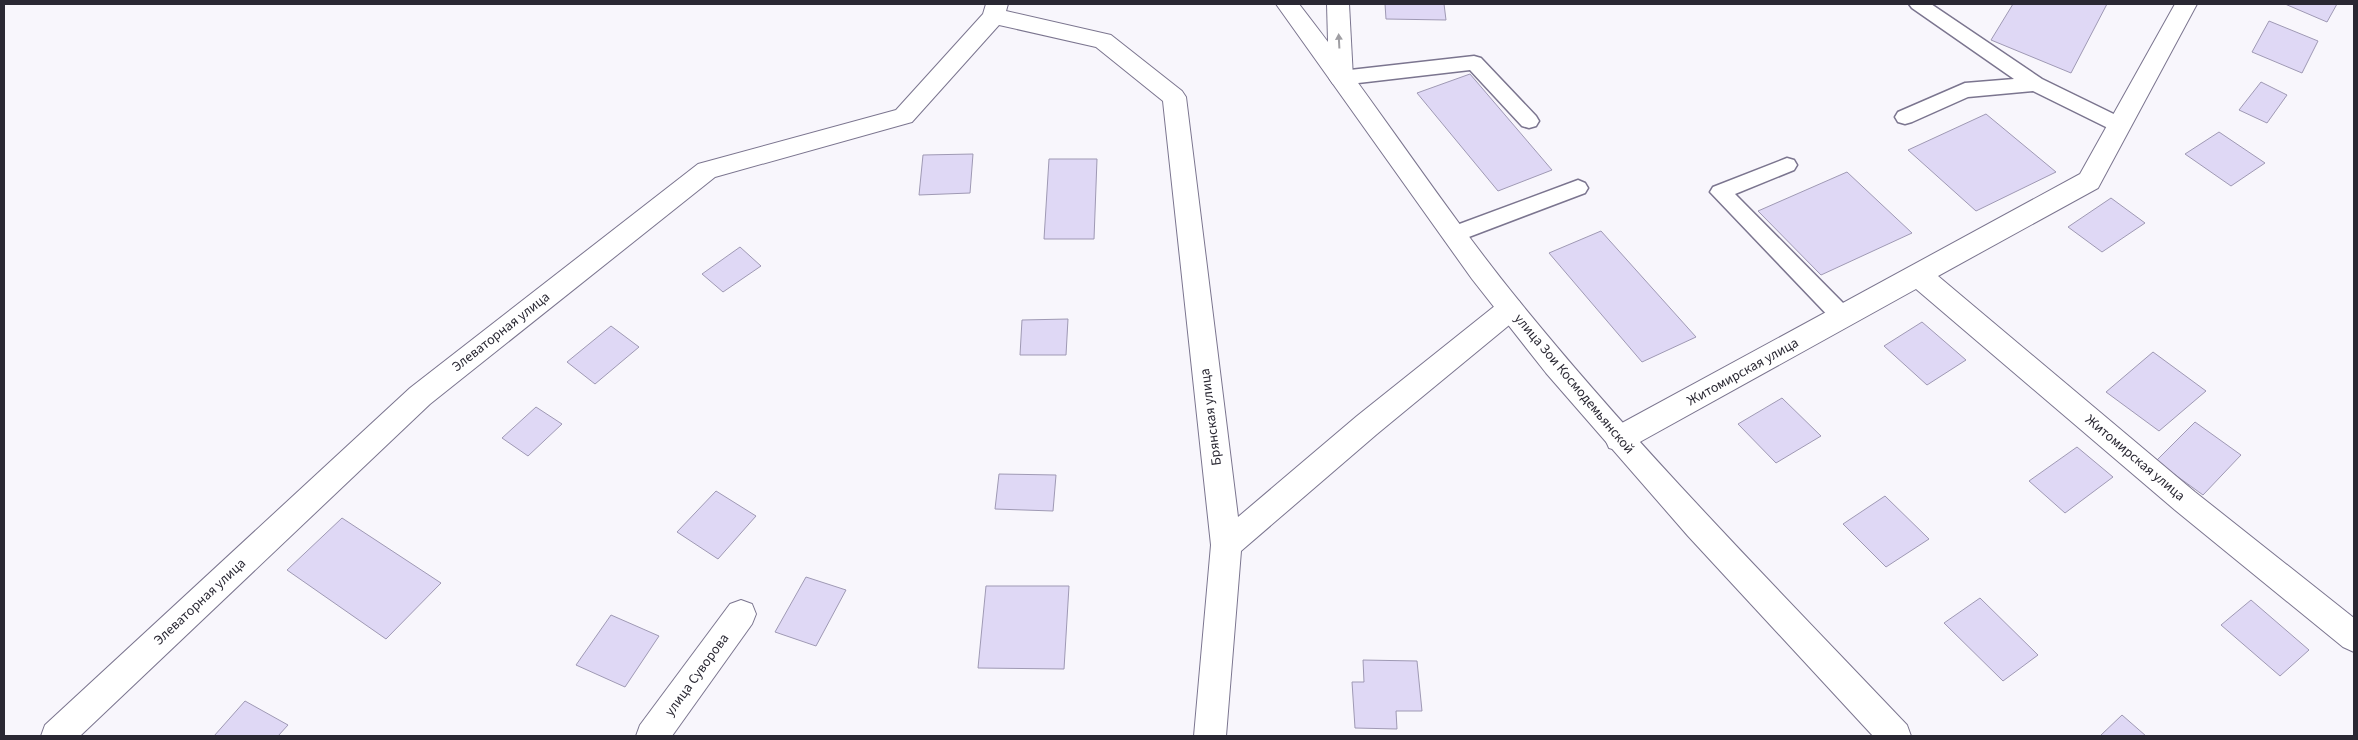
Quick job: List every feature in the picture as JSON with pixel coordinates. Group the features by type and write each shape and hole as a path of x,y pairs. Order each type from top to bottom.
{"street":[{"name":"улица Зои Космодемьянской","path":"1287,4 1454,235 1510,309 1620,440 1896,736"},
{"path":"1338,4 1341,78"},
{"name":"Житомирская улица","path":"1620,440 2089,181 2186,4"},
{"name":"Брянская улица","path":"996,10 1103,41 1174,97 1226,545 1210,736"},
{"name":"Элеваторная улица","path":"57,736 420,396 707,170 904,116 996,10"},
{"name":"Житомирская улица","path":"1919,276 2185,501 2354,636"},
{"path":"1226,545 1510,309"},
{"name":"улица Суворова","path":"652,736 741,614"}],"lane":[{"path":"1918,4 2035,84 2120,125"},
{"path":"1341,78 1474,63 1529,121"},
{"path":"1905,118 1965,90 2035,84"},
{"path":"1787,165 1720,192 1843,317"},
{"path":"1454,235 1578,188"}],"building":[{"path":"1385,4 1444,4 1446,20 1386,19"},
{"path":"2013,4 2107,4 2071,73 1991,40"},
{"path":"2285,4 2337,4 2327,22"},
{"path":"2269,21 2318,41 2302,73 2252,52"},
{"path":"1470,74 1552,170 1498,191 1417,93"},
{"path":"2261,82 2287,95 2267,123 2239,110"},
{"path":"1986,114 2056,172 1976,211 1908,150"},
{"path":"2219,132 2265,163 2231,186 2185,154"},
{"path":"973,154 970,193 919,195 923,155"},
{"path":"1049,159 1097,159 1094,239 1044,239"},
{"path":"1847,172 1912,233 1821,275 1758,211"},
{"path":"2111,198 2145,223 2102,252 2068,227"},
{"path":"1601,231 1696,337 1642,362 1549,253"},
{"path":"740,247 761,266 723,292 702,274"},
{"path":"1068,319 1066,355 1020,355 1022,320"},
{"path":"1922,322 1966,360 1927,385 1884,346"},
{"path":"611,326 639,347 595,384 567,362"},
{"path":"2153,352 2206,391 2159,431 2106,392"},
{"path":"1782,398 1821,436 1776,463 1738,424"},
{"path":"536,407 562,424 528,456 502,438"},
{"path":"2195,422 2241,455 2203,495 2156,461"},
{"path":"2077,447 2113,477 2065,513 2029,481"},
{"path":"999,474 1056,475 1053,511 995,509"},
{"path":"716,491 756,516 718,559 677,532"},
{"path":"1885,496 1929,539 1886,567 1843,524"},
{"path":"342,518 441,583 386,639 287,570"},
{"path":"806,577 846,590 816,646 775,632"},
{"path":"986,586 1069,586 1064,669 978,668"},
{"path":"1980,598 2038,655 2003,681 1944,623"},
{"path":"2251,600 2309,650 2280,676 2221,625"},
{"path":"611,615 659,636 625,687 576,665"},
{"path":"1363,660 1417,661 1422,711 1396,711 1397,729 1355,728 1352,682 1364,682"},
{"path":"245,701 288,725 278,736 214,736"},
{"path":"2122,715 2146,736 2100,736"}]}
